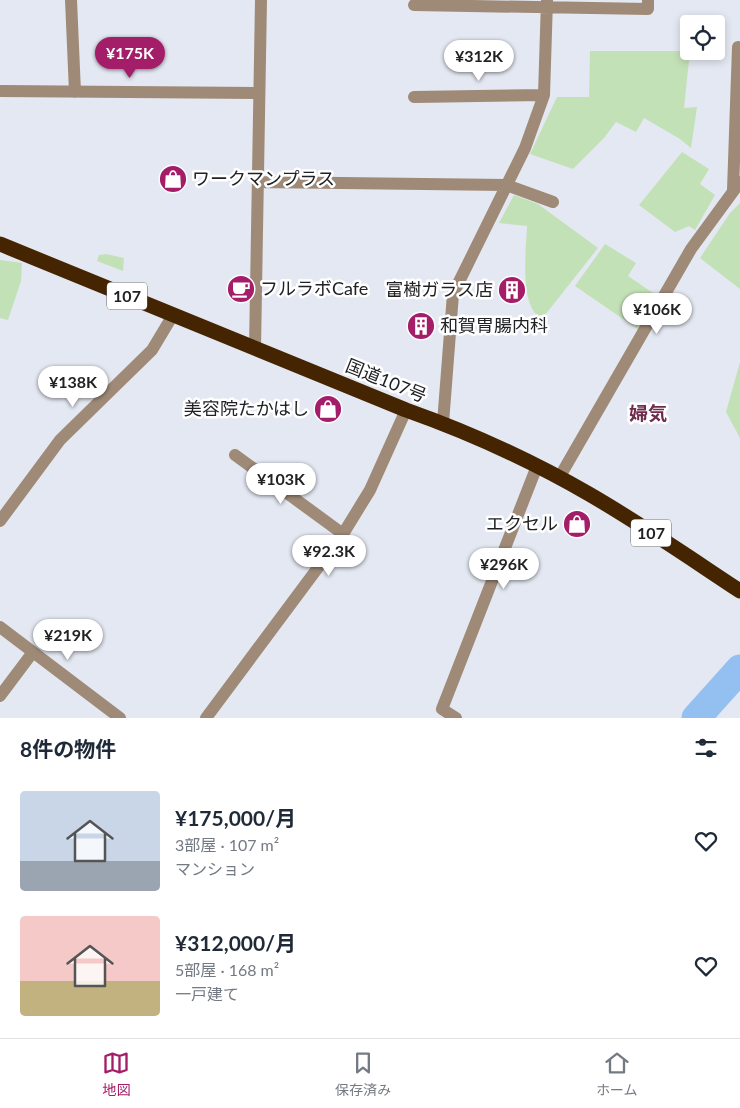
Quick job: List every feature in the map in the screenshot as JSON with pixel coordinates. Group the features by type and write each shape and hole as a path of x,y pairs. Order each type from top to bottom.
{"highway":[{"name":"国道107号","path":"0,244 406,410 444,423 537,466 627,517 740,591"}],"street":[{"path":"71,0 75,92"},
{"path":"255,348 261,0"},
{"path":"414,5 547,4 648,9 648,0"},
{"path":"444,423 453,294 525,148 544,95 547,4"},
{"path":"560,478 691,249 737,186 738,47"},
{"path":"0,91 259,93"},
{"path":"414,97 544,95"},
{"path":"258,182 506,186 553,202"},
{"path":"0,521 60,440 152,350 173,315"},
{"path":"206,718 343,534 370,490 406,410"},
{"path":"234,455 343,534"},
{"path":"456,718 442,709 537,466"},
{"path":"0,627 120,718"},
{"path":"0,696 33,652"}],"green space":[{"path":"590,51 680,51 680,60 689,60 684,108 697,107 691,148 680,139 644,118 636,132 616,122 604,138 573,169 530,154 557,97 589,97"},
{"path":"682,152 709,169 700,184 715,195 695,230 689,226 675,232 639,205"},
{"path":"514,195 538,204 598,248 545,315 538,316 532,309 526,287 527,226 499,223"},
{"path":"740,203 740,289 700,258 730,213"},
{"path":"605,244 636,263 628,276 656,295 639,330 575,286"},
{"path":"106,254 124,258 123,271 97,261 99,255"},
{"path":"0,260 22,263 21,281 8,320 0,318"},
{"path":"740,362 740,438 726,412"}],"waterway":[{"path":"696,718 740,669"}],"place":[{"name":"ワークマンプラス","path":"173,179"},
{"name":"フルラボCafe","path":"241,289"},
{"name":"富樹ガラス店","path":"512,290"},
{"name":"和賀胃腸内科","path":"421,326"},
{"name":"美容院たかはし","path":"328,409"},
{"name":"エクセル","path":"577,524"}],"district":[{"name":"婦気","path":"648,413"}]}
